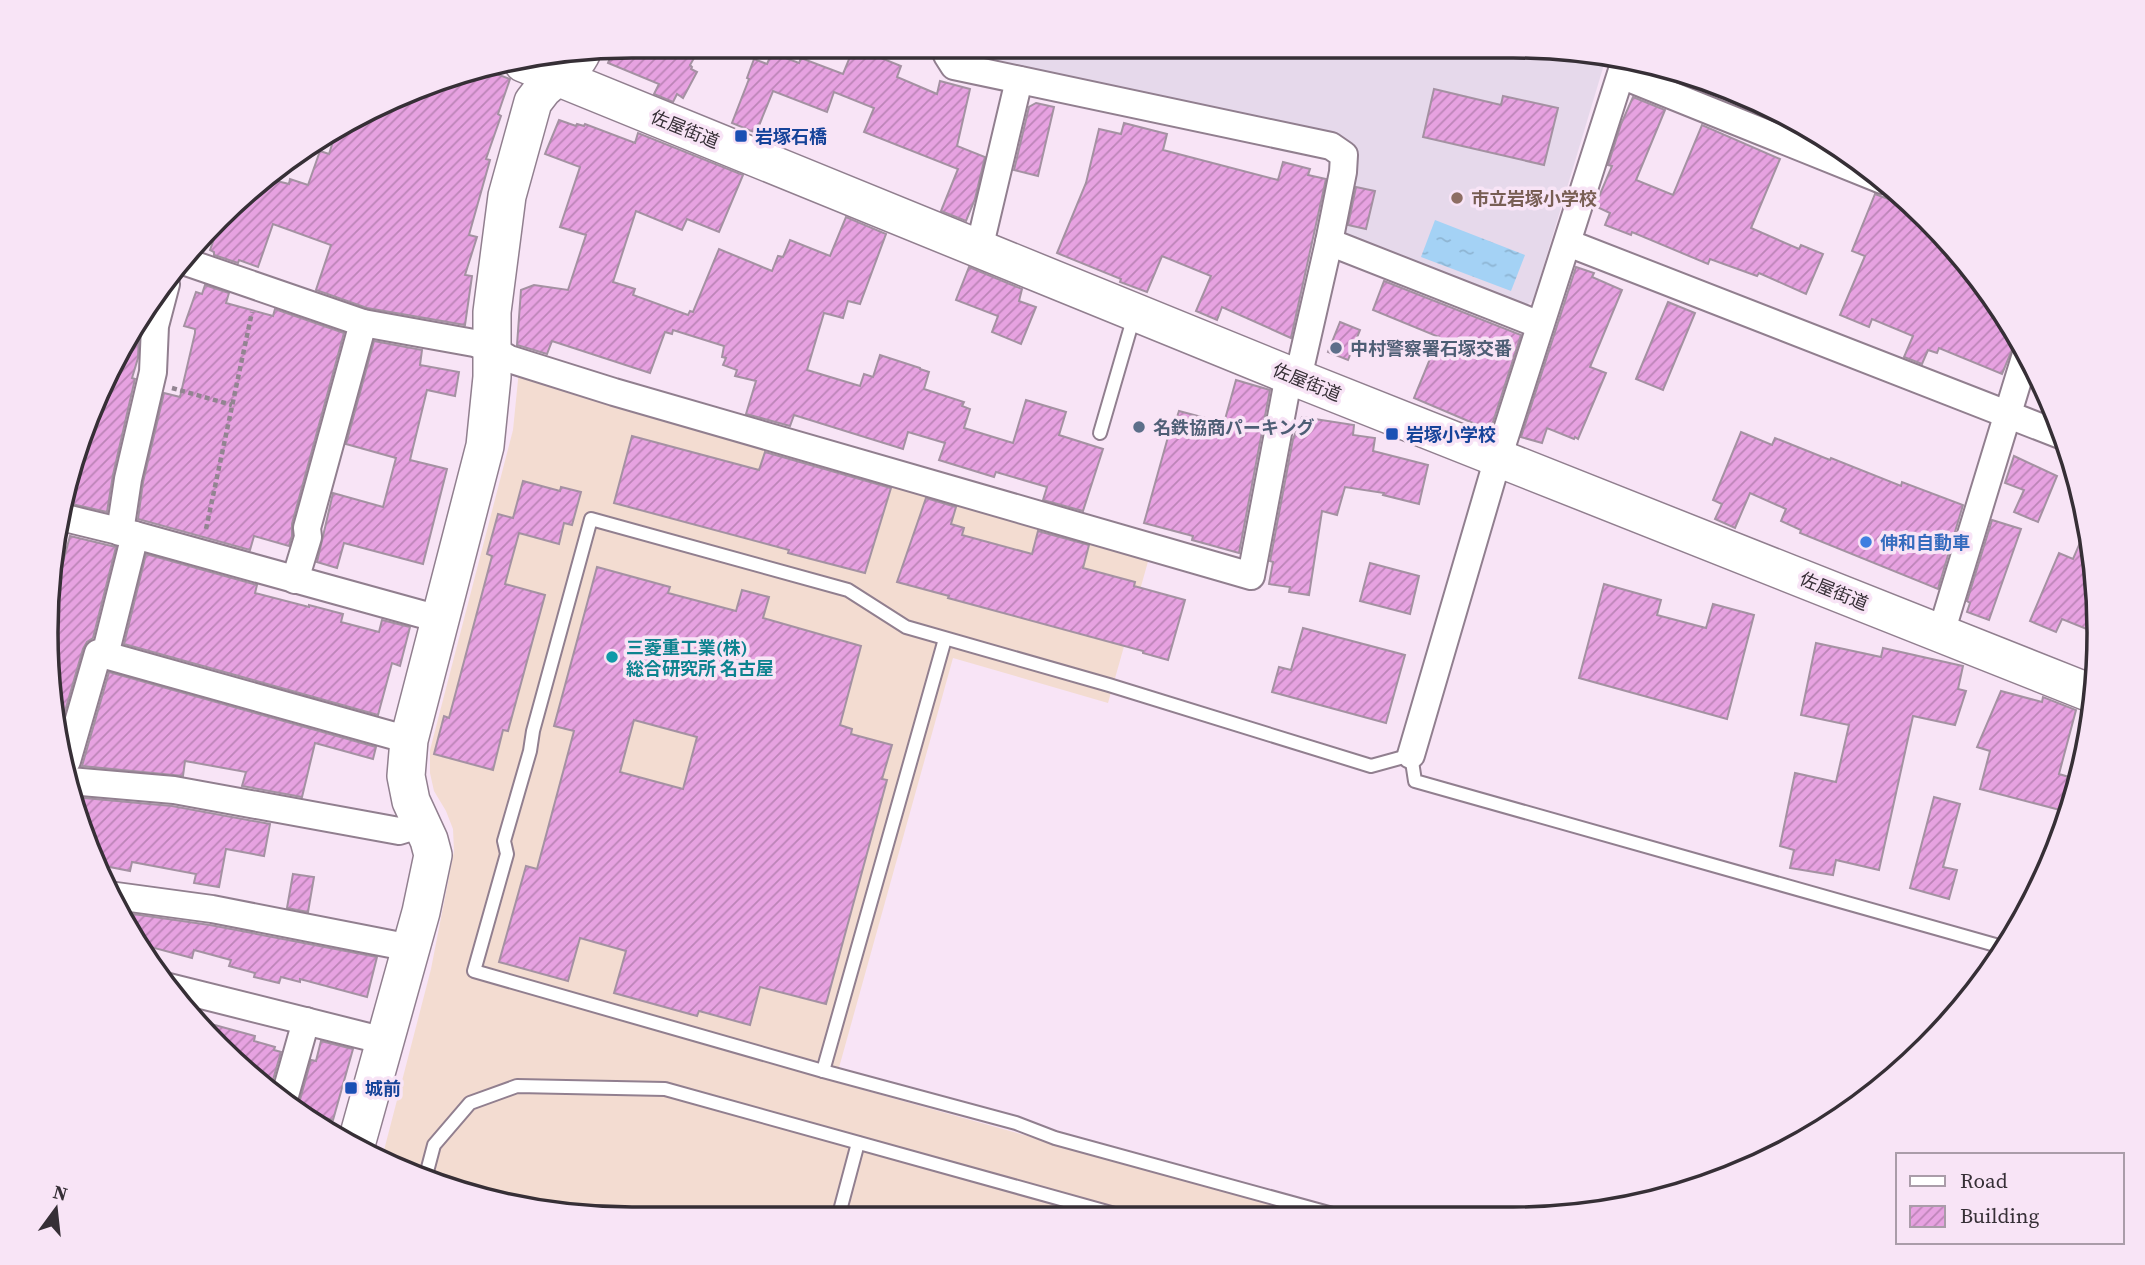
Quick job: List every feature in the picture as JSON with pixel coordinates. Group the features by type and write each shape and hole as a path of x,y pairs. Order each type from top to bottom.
{"street":[{"path":"192,264 363,323 492,349 509,359 614,392 1251,576 1293,376 1329,242 1343,172 1343,155 1331,146 954,66 949,58"},
{"name":"佐屋街道","path":"545,65 569,66 979,249 2084,690"},
{"path":"358,1137 411,948 433,855 411,801 406,776 409,740 485,446 492,377 492,312 507,196 533,102 543,89 569,66"},
{"path":"1411,755 1498,458 1623,69"},
{"path":"1626,69 1843,163"},
{"path":"979,249 1019,80"},
{"path":"1329,242 1540,325"},
{"path":"1568,243 2050,431"},
{"path":"105,655 127,534 128,479 151,383 155,326 160,306"},
{"path":"295,580 363,323"},
{"path":"1941,633 2022,367"},
{"path":"69,519 439,619"},
{"path":"70,750 98,653 409,740"},
{"path":"77,782 174,790 399,831 422,824"},
{"path":"122,896 212,909 411,948"},
{"path":"184,991 385,1041"},
{"path":"286,1090 306,1021"}],"lane":[{"path":"1100,433 1135,313"},
{"path":"1308,1207 1055,1138 1016,1123 474,971 507,854 504,841 591,519 848,590 906,627 1109,685 1371,766 1411,755 1415,781 1995,945"},
{"path":"823,1071 945,639"},
{"path":"428,1169 434,1145 470,1103 517,1086 665,1089 1089,1207"},
{"path":"841,1207 858,1143"}],"path":[{"path":"201,554 257,287"},
{"path":"151,383 232,405"}],"shaded area":[{"name":"市立岩塚小学校","path":"974,58 1512,58 1550,59 1604,66 1533,301 1524,306 1354,243 1342,230 1358,167 1351,150 1335,136"},
{"path":"519,370 1149,558 1108,703 953,658 835,1082 1281,1207 595,1206 520,1196 484,1188 448,1177 384,1151 431,969 454,851 453,829 434,791 430,773 430,750 513,430"}],"water":[{"path":"1435,220 1525,255 1511,291 1421,257"}],"building":[{"path":"694,58 690,65 691,69 697,72 683,98 677,94 673,102 654,94 659,84 608,63 610,59"},
{"path":"770,58 786,58 799,63 801,58 843,74 850,58 881,58 901,66 897,77 937,94 940,81 970,89 957,146 985,157 975,199 966,221 941,211 958,169 864,132 874,108 834,92 827,112 773,91 756,133 732,123 754,59 767,64"},
{"path":"497,74 510,79 486,159 490,160 469,235 477,237 465,275 472,276 465,325 367,308 316,290 331,245 273,224 258,267 214,255 210,250 214,239 254,200 278,181 289,184 290,179 308,185 320,151 329,154 333,143 345,135 413,102 484,77"},
{"path":"1434,89 1501,105 1503,96 1558,108 1544,165 1423,137"},
{"path":"1633,97 1665,110 1636,180 1673,195 1702,125 1780,159 1751,228 1799,249 1801,245 1823,254 1806,294 1759,273 1757,276 1710,259 1708,264 1632,232 1631,235 1605,225 1610,213 1595,206 1612,166 1608,165"},
{"path":"1036,103 1054,107 1038,176 1014,170 1029,107"},
{"path":"559,120 576,126 585,124 635,143 638,133 743,175 719,232 687,219 682,230 636,211 613,282 635,289 633,295 688,315 690,311 693,312 719,249 772,271 778,256 783,257 790,240 830,256 846,217 886,234 860,304 848,301 843,318 824,313 807,370 860,386 864,374 873,377 880,355 920,368 929,372 924,389 964,402 962,406 970,409 964,428 1013,443 1026,400 1066,412 1059,435 1103,449 1083,511 1043,500 1047,487 996,472 994,477 939,460 945,443 908,432 903,449 794,415 790,426 746,414 756,381 735,376 737,370 723,365 726,358 722,357 724,346 673,330 672,334 665,332 650,373 552,341 547,354 517,345 521,290 534,285 568,290 586,235 560,227 580,167 545,154"},
{"path":"1124,123 1167,134 1163,150 1278,180 1283,162 1310,169 1308,175 1326,179 1291,338 1222,307 1217,320 1196,311 1211,276 1162,256 1147,292 1057,253 1086,183 1099,129 1121,134"},
{"path":"1356,187 1375,191 1366,229 1348,225"},
{"path":"1875,194 1891,200 1945,254 1990,313 2012,349 2002,374 1939,348 1937,353 1928,350 1922,364 1904,357 1913,336 1872,319 1869,327 1840,315 1865,256 1852,251"},
{"path":"969,267 1022,289 1019,301 1036,307 1021,344 992,332 998,316 956,300"},
{"path":"1576,267 1594,273 1592,277 1622,290 1590,367 1606,373 1578,439 1547,428 1542,443 1521,437"},
{"path":"1384,281 1521,335 1493,422 1487,429 1414,398 1439,337 1373,310"},
{"path":"205,285 229,293 226,303 273,316 275,309 344,333 292,524 289,546 254,536 250,550 138,519 143,482 164,393 180,397 195,333 195,329 184,326 196,292 202,294"},
{"path":"1668,302 1695,313 1663,390 1636,379"},
{"path":"1340,322 1360,330 1348,360 1328,352"},
{"path":"139,339 138,358 132,378 135,379 107,512 73,504 88,448 102,413 117,378"},
{"path":"374,341 422,350 420,365 459,372 455,396 427,390 410,460 447,469 423,564 344,543 337,568 317,562 333,493 383,507 396,458 346,444"},
{"path":"1236,380 1270,390 1239,553 1192,540 1193,536 1144,523 1173,419 1176,420 1179,411 1224,423"},
{"path":"1302,417 1354,425 1353,435 1375,438 1373,451 1428,465 1419,504 1383,495 1384,493 1345,487 1337,515 1322,511 1309,595 1289,592 1290,587 1269,584 1273,562 1270,561 1293,439"},
{"path":"1741,432 1772,445 1775,438 1901,486 1902,482 1963,505 1938,589 1800,533 1801,530 1781,521 1786,509 1750,493 1735,528 1715,519 1722,504 1713,500"},
{"path":"632,436 759,470 765,452 891,488 865,573 614,503"},
{"path":"2014,456 2057,476 2038,522 2014,512 2024,490 2005,483"},
{"path":"523,481 560,491 561,487 581,492 572,525 564,523 559,544 519,533 505,584 545,595 508,731 503,730 493,770 434,754 444,716 449,718 492,556 487,554 498,514 513,518"},
{"path":"926,498 956,507 951,524 964,528 962,535 1032,554 1038,531 1089,545 1083,568 1135,582 1134,586 1185,600 1168,660 897,582"},
{"path":"1992,520 2021,529 1989,620 1967,612 1970,603 1967,601"},
{"path":"70,536 116,547 93,638 83,649 64,714 58,632 62,565"},
{"path":"2080,543 2087,629 2062,619 2056,632 2030,621 2059,553 2073,559"},
{"path":"146,554 257,585 255,593 343,614 341,622 379,632 382,620 410,627 400,666 392,663 378,715 124,644"},
{"path":"1370,563 1419,576 1410,614 1360,601"},
{"path":"597,567 670,587 668,593 736,611 742,590 769,597 763,618 861,646 840,725 852,729 851,734 892,745 882,779 887,780 826,1004 760,987 750,1025 699,1011 697,1016 614,993 626,951 580,938 568,981 499,962 526,866 537,869 574,731 554,726","holes":["634,720 697,737 683,789 620,772"]},
{"path":"1604,584 1661,600 1657,615 1706,628 1713,604 1754,615 1727,719 1579,678"},
{"path":"1303,628 1405,655 1386,723 1272,692 1279,667 1291,670"},
{"path":"1816,643 1881,657 1883,648 1963,666 1958,689 1966,691 1955,725 1913,716 1879,870 1836,860 1833,875 1790,868 1794,850 1780,846 1795,773 1836,782 1849,725 1801,715"},
{"path":"109,672 376,747 373,759 315,743 302,797 242,786 246,772 185,761 183,776 82,766"},
{"path":"2001,691 2042,702 2043,697 2076,710 2059,774 2069,777 2059,810 1980,789 1990,751 1977,747"},
{"path":"1934,797 1960,804 1943,867 1957,870 1949,899 1910,888"},
{"path":"82,798 172,806 270,824 264,856 226,849 219,887 194,883 196,874 132,862 130,871 108,867"},
{"path":"293,874 314,877 308,912 287,908"},
{"path":"132,914 210,925 377,957 367,997 300,979 300,982 281,977 279,983 254,977 255,973 229,966 231,960 194,950 192,958 152,947"},
{"path":"212,1024 255,1036 254,1041 275,1047 274,1050 281,1052 273,1080"},
{"path":"321,1041 353,1049 333,1120 300,1100 311,1060 316,1061"}],"place":[{"name":"岩塚石橋","path":"741,136"},
{"name":"市立岩塚小学校","path":"1457,198"},
{"name":"中村警察署石塚交番","path":"1336,348"},
{"name":"名鉄協商パーキング","path":"1139,427"},
{"name":"岩塚小学校","path":"1392,434"},
{"name":"伸和自動車","path":"1866,542"},
{"name":"三菱重工業(株) 総合研究所 名古屋","path":"612,657"},
{"name":"城前","path":"351,1088"}]}
